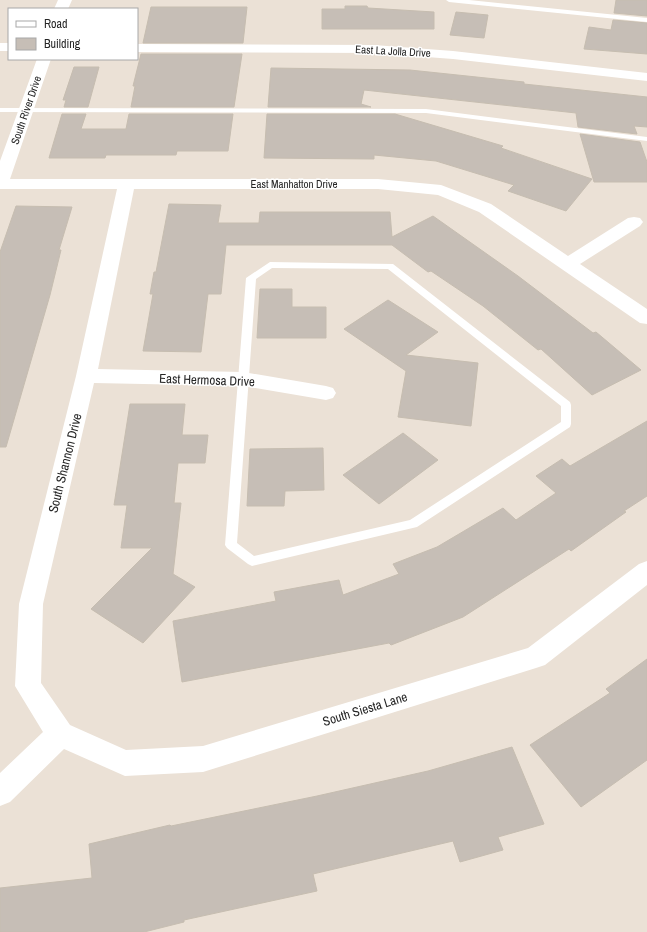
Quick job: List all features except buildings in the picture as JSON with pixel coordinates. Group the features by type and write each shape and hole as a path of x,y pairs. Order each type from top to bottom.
{"street":[{"name":"East La Jolla Drive","path":"138,48 374,49 453,55 647,77"},
{"name":"South River Drive","path":"0,184 44,60"},
{"name":"East Manhatton Drive","path":"0,184 378,184 441,190 485,208 647,318"},
{"name":"South Shannon Drive","path":"60,734 28,686 31,604 86,376 127,184"},
{"path":"568,264 634,222"},
{"name":"East Hermosa Drive","path":"86,376 243,379 326,393"},
{"name":"South Siesta Lane","path":"60,734 125,763 203,759 536,656 647,571"},
{"path":"0,792 60,734"}],"lane":[{"path":"449,0 647,20"},
{"path":"526,0 526,8"},
{"path":"0,110 379,110 426,112 647,139"},
{"path":"270,265 390,266 566,405 566,424 413,524 252,561 231,545 243,379 251,278 270,265"}]}
